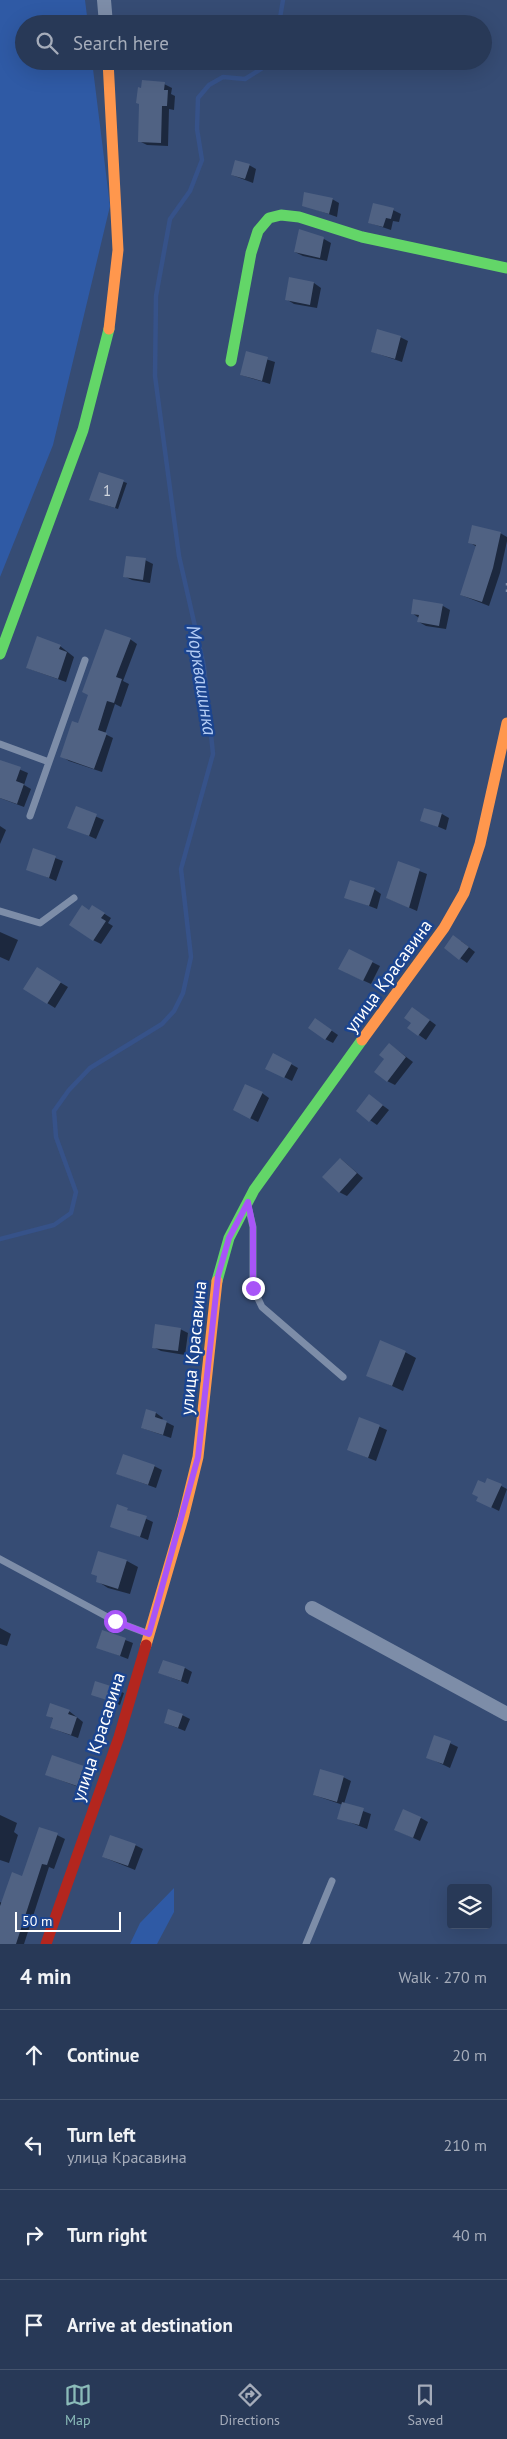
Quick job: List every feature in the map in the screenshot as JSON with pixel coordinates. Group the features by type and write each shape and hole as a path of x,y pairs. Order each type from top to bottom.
{"street":[{"path":"104,0 105,15"},
{"path":"0,654 83,430 108,340 118,250 108,70"},
{"path":"231,361 251,253 258,232 269,218 281,214 299,217 362,237 507,268"},
{"name":"улица Красавина","path":"46,1944 119,1736 198,1457 218,1276 229,1238 254,1190 444,928 464,893 480,844 507,723"},
{"path":"312,1608 507,1714"}],"lane":[{"path":"30,816 85,660"},
{"path":"0,744 49,762"},
{"path":"0,911 40,923 74,898"},
{"path":"248,1202 253,1227 253,1288 262,1307 343,1377"},
{"path":"0,1559 115,1621 149,1634"},
{"path":"306,1944 332,1881"}],"path":[{"path":"507,583 507,593"}],"shaded area":[{"path":"0,0 85,0 87,15 15,15 15,70 93,70 110,206 53,445 0,577"},
{"path":"174,1888 174,1912 157,1944 130,1944 140,1923"}],"building":[{"path":"142,80 165,82 164,90 168,90 167,106 162,106 161,143 138,142 139,104 136,103 138,87 141,88"},
{"path":"235,160 250,164 245,179 231,175"},
{"path":"304,192 333,198 329,214 302,206"},
{"path":"373,203 394,208 391,219 386,218 383,227 368,223"},
{"path":"299,229 324,237 320,258 294,252"},
{"path":"289,277 314,282 310,305 285,300"},
{"path":"377,329 401,336 395,359 371,352"},
{"path":"246,351 268,357 262,381 240,375"},
{"path":"99,472 124,480 115,508 89,500"},
{"path":"472,525 501,532 493,568 482,602 460,595 476,545 468,543"},
{"path":"126,556 146,558 143,580 123,577"},
{"path":"413,599 443,604 439,626 417,622 419,615 411,614"},
{"path":"105,629 131,638 116,677 122,679 114,703 107,701 98,730 107,733 94,769 60,757 72,721 78,723 88,695 82,692"},
{"path":"37,636 61,645 59,649 67,652 58,679 26,668"},
{"path":"0,760 21,767 16,781 24,784 17,804 0,798"},
{"path":"76,806 97,814 89,836 67,828"},
{"path":"424,808 442,813 438,827 420,821"},
{"path":"33,848 56,856 49,878 26,870"},
{"path":"398,861 420,869 409,908 386,898"},
{"path":"350,880 375,888 369,906 344,898"},
{"path":"82,905 89,910 92,905 105,913 101,918 106,921 93,941 69,925"},
{"path":"453,935 469,947 459,960 444,948"},
{"path":"349,949 373,961 363,981 338,969"},
{"path":"37,967 61,982 47,1004 23,989"},
{"path":"412,1007 430,1020 418,1036 407,1028 411,1023 404,1018"},
{"path":"315,1018 332,1030 325,1040 308,1028"},
{"path":"389,1043 406,1057 387,1082 374,1072 384,1059 379,1055"},
{"path":"273,1053 292,1063 284,1078 265,1069"},
{"path":"245,1084 263,1092 250,1119 233,1110"},
{"path":"369,1094 383,1105 369,1122 356,1111"},
{"path":"340,1158 357,1173 339,1193 322,1177"},
{"path":"155,1324 181,1328 178,1351 152,1348"},
{"path":"380,1340 406,1351 392,1386 366,1376"},
{"path":"146,1409 156,1412 155,1417 167,1421 163,1435 141,1428"},
{"path":"359,1417 380,1425 368,1458 347,1450"},
{"path":"123,1454 155,1465 148,1485 116,1474"},
{"path":"487,1478 502,1484 491,1508 476,1501 478,1497 472,1494 478,1480 485,1483"},
{"path":"117,1504 128,1508 127,1510 147,1516 140,1537 110,1527"},
{"path":"98,1551 127,1560 118,1589 96,1582 97,1576 91,1574"},
{"path":"102,1630 126,1638 120,1656 96,1648"},
{"path":"163,1660 185,1667 181,1681 158,1673"},
{"path":"95,1681 117,1688 113,1702 91,1695"},
{"path":"50,1703 70,1710 68,1714 77,1717 71,1735 50,1728 53,1718 46,1716"},
{"path":"168,1709 183,1714 178,1728 164,1723"},
{"path":"434,1735 451,1741 443,1764 426,1758"},
{"path":"52,1755 84,1766 77,1786 45,1775"},
{"path":"320,1769 344,1776 337,1802 313,1795"},
{"path":"342,1802 364,1808 359,1825 337,1819"},
{"path":"403,1809 421,1817 413,1838 394,1830"},
{"path":"39,1827 58,1833 47,1865 42,1864 16,1944 0,1944 0,1906 12,1872 22,1876"},
{"path":"110,1835 136,1844 128,1866 102,1857"}],"waterway":[{"name":"Морквашинка","path":"280,15 283,0"},
{"name":"Морквашинка","path":"0,1239 54,1225 71,1213 76,1192 56,1137 54,1111 69,1090 90,1068 162,1024 174,1011 183,993 191,957 181,869 213,754 204,666 179,556 155,376 156,296 170,219 190,191 202,160 197,129 198,98 209,85 223,77 245,79 259,70"}],"traffic: fast":[{"path":"231,361 251,253 258,231 269,218 281,215 299,217 362,237 507,268"},
{"path":"0,654 83,430 109,329"},
{"path":"217,1281 229,1238 254,1190 362,1040"}],"traffic: slow":[{"path":"108,70 118,250 109,329"},
{"path":"362,1040 444,928 464,893 480,844 507,723"},
{"path":"146,1645 183,1518 198,1457 217,1281"}],"traffic: jam":[{"path":"46,1944 119,1737 146,1645"}],"route":[{"path":"115,1621 149,1634 183,1518 198,1457 207,1393 218,1276 229,1238 248,1202 253,1227 253,1288"}]}
